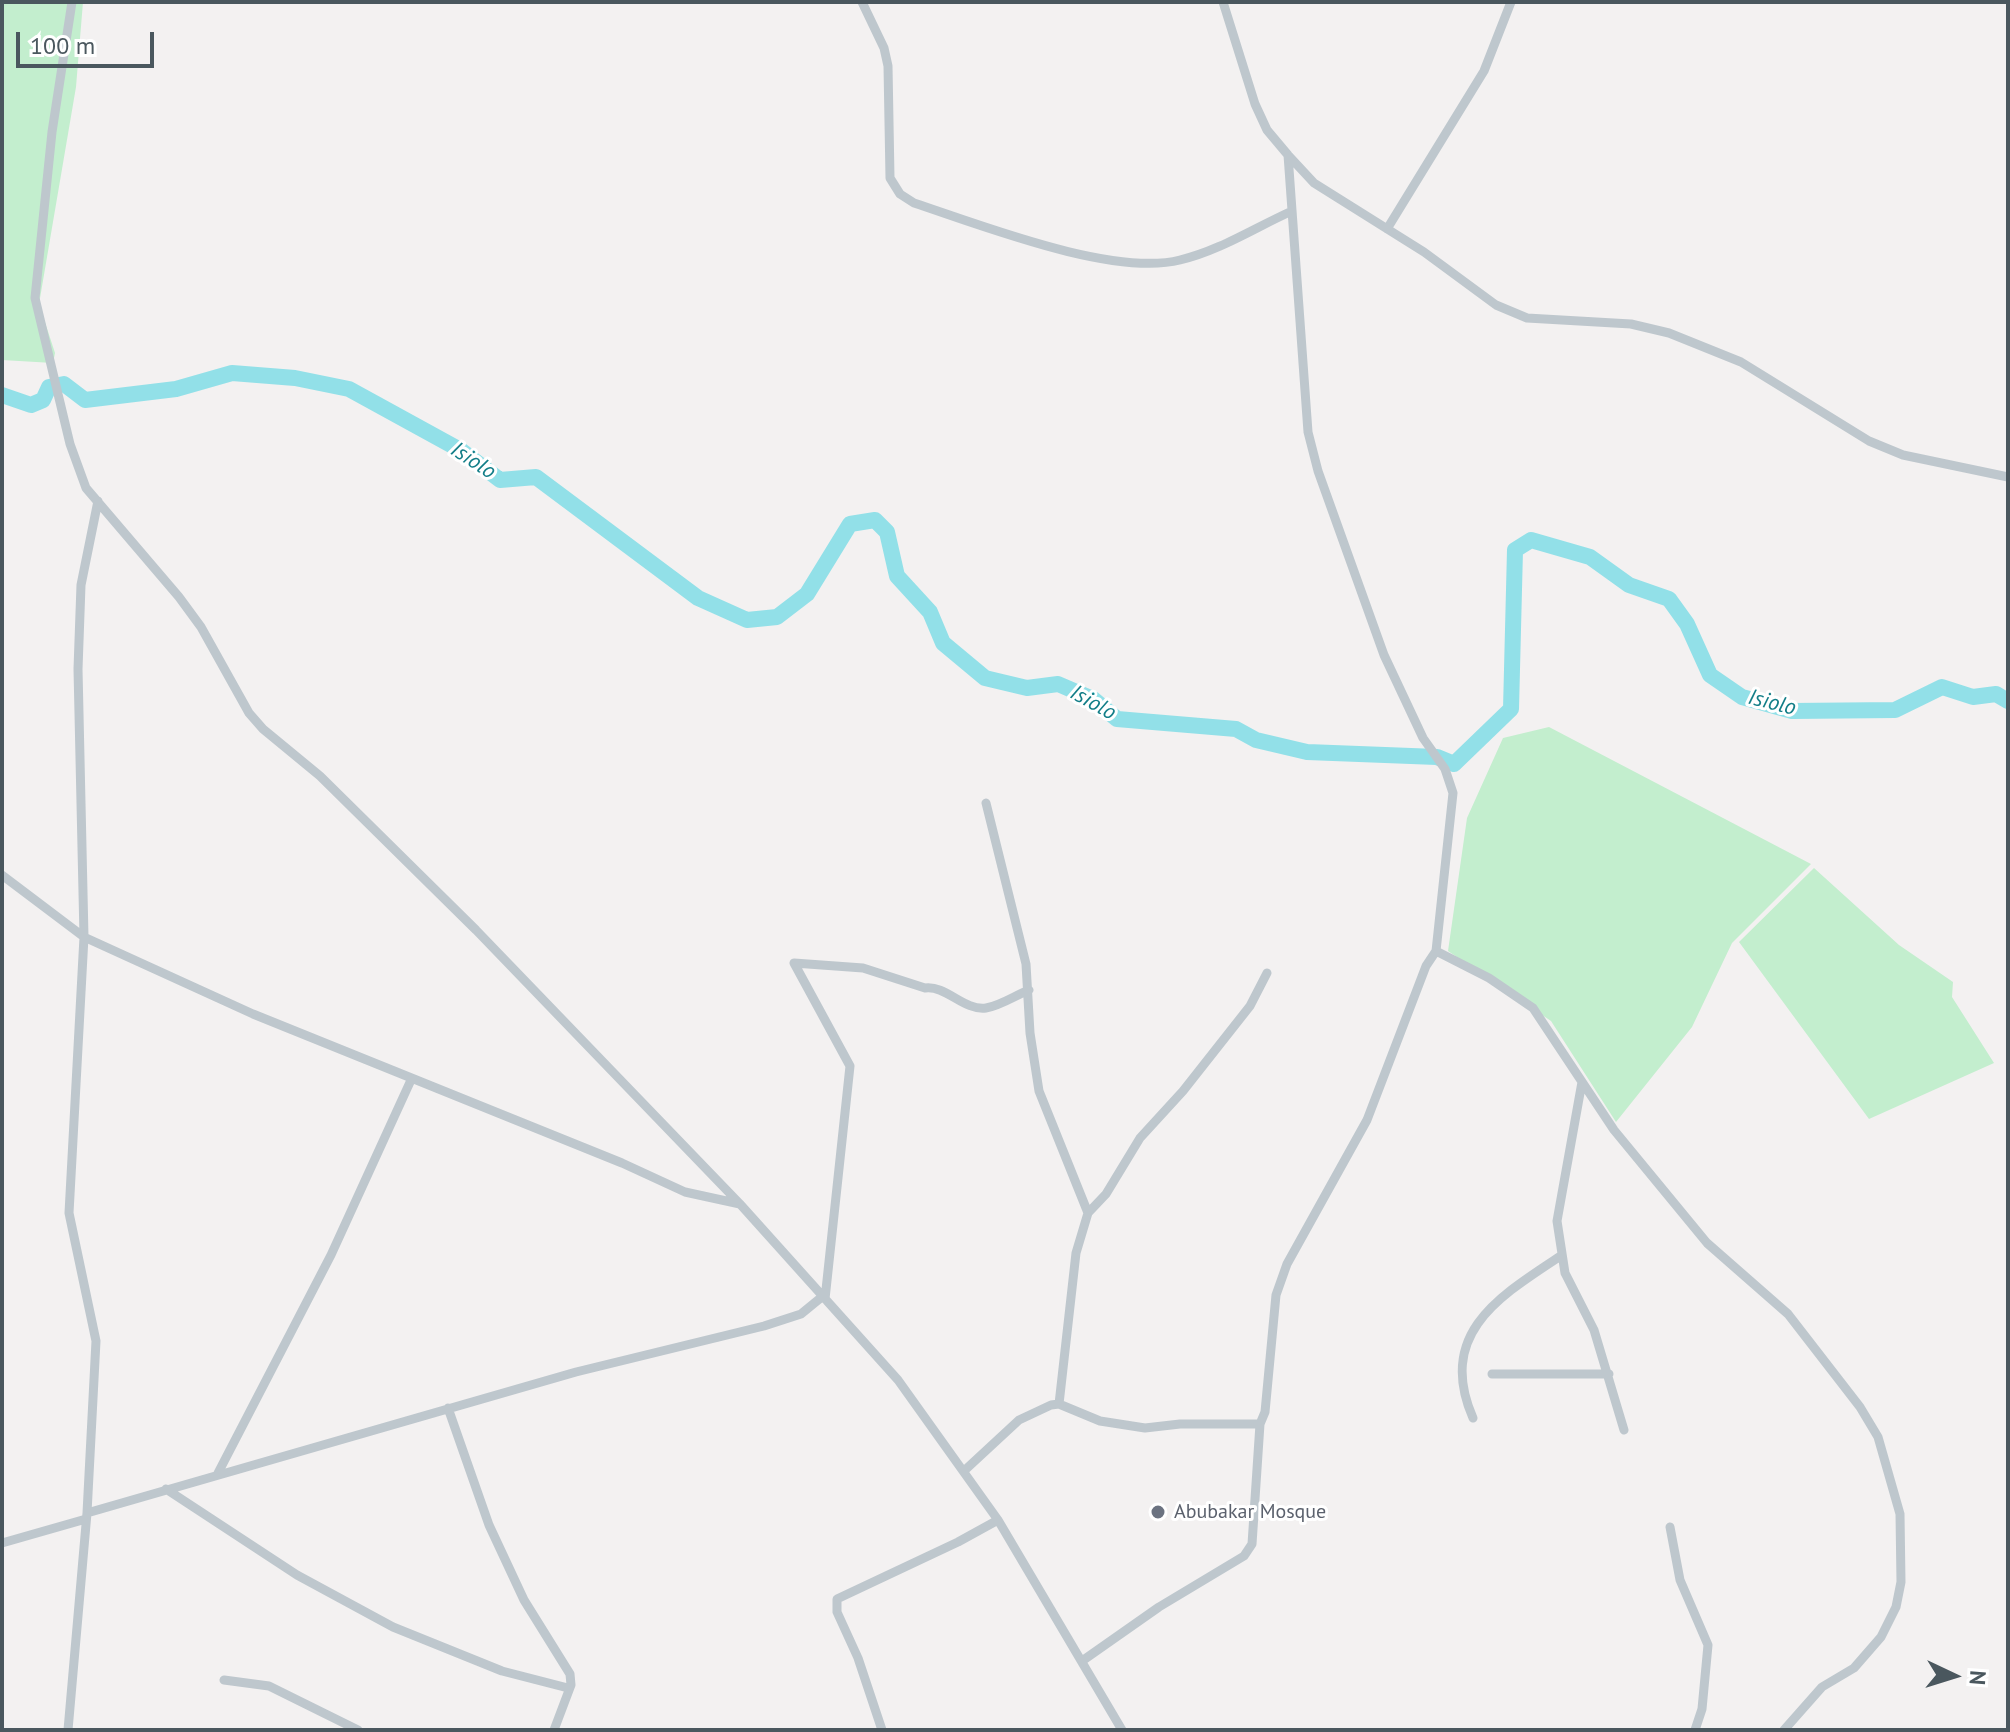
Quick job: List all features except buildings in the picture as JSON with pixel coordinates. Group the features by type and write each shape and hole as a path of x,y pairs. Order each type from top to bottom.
{"street":[{"path":"72,2 35,277 36,309 78,471 86,488 201,627 234,688 263,729 320,776 476,930 740,1204 898,1380 998,1520 1122,1730"},
{"path":"862,2 884,48 888,66 890,178 900,194 914,203 1090,255 1127,262 1158,263 1200,254 1292,211"},
{"path":"1223,2 1255,104 1267,130 1314,183 1515,315 1631,324 1669,333 1741,362 1869,441 1903,455 2008,477"},
{"path":"1387,229 1484,71 1511,2"},
{"path":"1082,1661 1159,1607 1244,1556 1255,1533 1260,1424 1265,1412 1276,1295 1304,1228 1367,1120 1426,966 1436,951 1453,793 1445,769 1423,738 1384,655 1318,471 1303,403 1301,310 1288,155"},
{"path":"68,1730 87,1516 96,1341 69,1213 84,937 79,655 81,585 98,501"},
{"path":"986,803 1013,899 1029,990 1030,1033 1039,1091 1088,1213"},
{"path":"2,875 84,937 411,1080 622,1163 685,1192 740,1204"},
{"path":"1436,951 1489,978 1533,1008 1614,1130 1707,1243 1770,1296 1871,1421 1887,1463 1900,1514 1901,1582 1891,1620 1854,1668 1822,1687 1784,1730"},
{"path":"2,1543 218,1473 576,1372 801,1314 824,1298 850,1066 794,963 863,968 925,988 935,986 959,1001 984,1008 1029,990"},
{"path":"1059,1404 1076,1253 1088,1213 1106,1194 1140,1138 1183,1091 1250,1006 1267,973"},
{"path":"218,1473 331,1255 411,1080"},
{"path":"1582,1082 1557,1221 1565,1273 1594,1330 1624,1430"},
{"path":"1473,1418 1463,1395 1463,1356 1476,1323 1503,1294 1562,1255"},
{"path":"1492,1374 1609,1374"},
{"path":"965,1470 1019,1420 1041,1407 1059,1404 1100,1421 1145,1428 1180,1424 1260,1424"},
{"path":"448,1408 489,1525 524,1600 570,1674 554,1730"},
{"path":"166,1489 297,1575 393,1627 502,1671 568,1688"},
{"path":"882,1730 858,1658 837,1612 837,1599 998,1520"},
{"path":"1670,1527 1680,1580 1708,1645 1702,1709 1695,1730"},
{"path":"224,1680 269,1686 358,1730"}],"green space":[{"path":"2,2 83,2 76,87 39,304 55,353 53,363 2,360"},
{"path":"1549,727 1811,864 1732,943 1692,1027 1616,1122 1551,1021 1448,951 1467,818 1503,738"},
{"path":"1814,868 1899,945 1953,982 1952,997 1994,1063 1869,1119 1739,942"}],"waterway":[{"name":"Isiolo","path":"2,395 31,405 43,400 49,387 64,384 85,400 176,389 232,373 295,378 349,389 462,451 500,480 536,477 698,598 747,620 777,617 807,594 850,524 875,520 887,532 897,576 930,612 943,643 985,678 1027,688 1058,684 1093,699 1117,719 1236,729 1256,740 1307,752 1437,757 1454,764 1511,709 1515,550 1531,540 1590,557 1629,585 1669,599 1687,624 1710,675 1742,697 1792,711 1895,710 1942,687 1973,697 1996,694 2008,701"}],"place":[{"name":"Abubakar Mosque","path":"1158,1512"}]}
